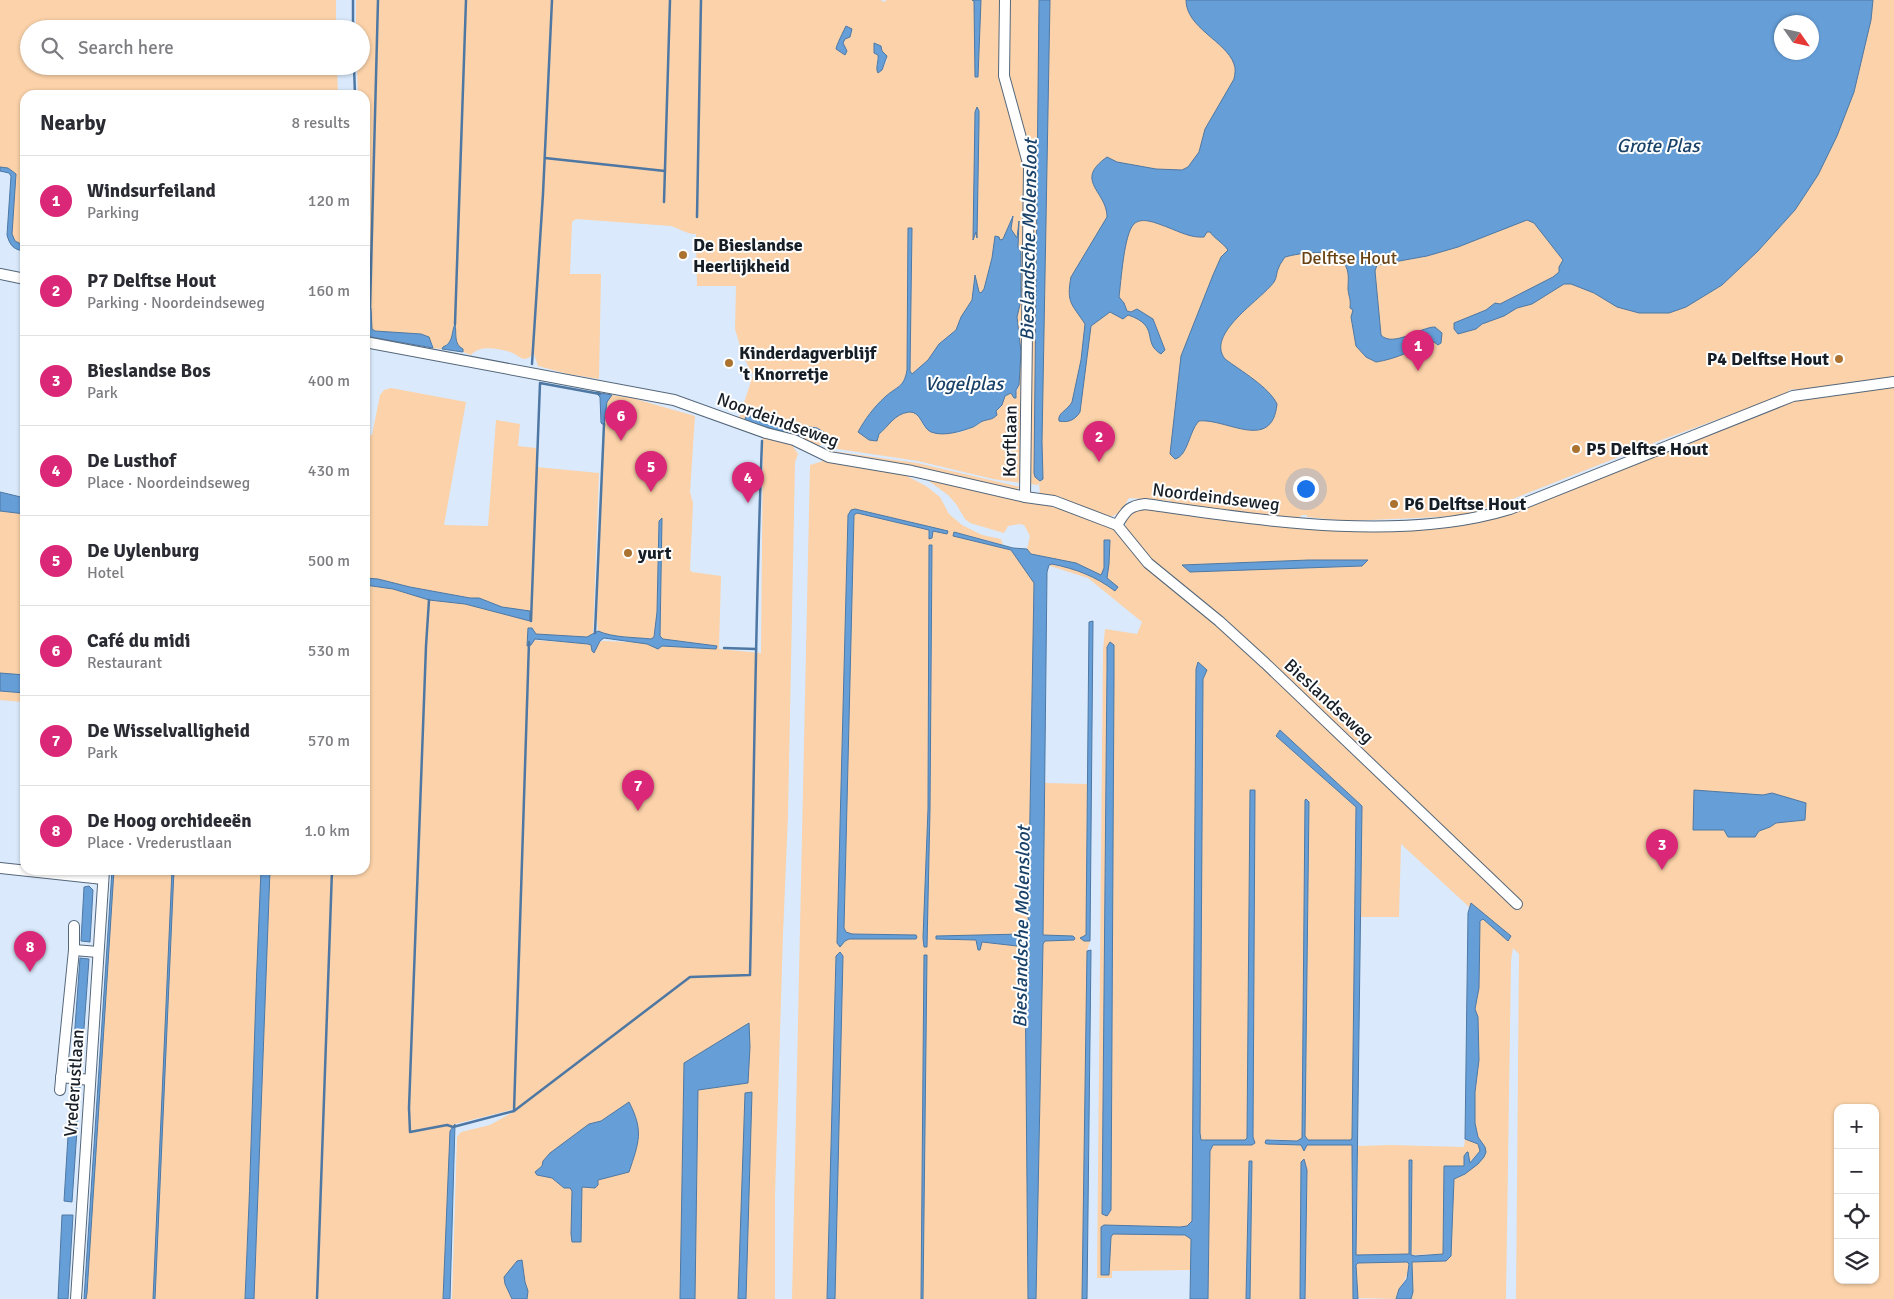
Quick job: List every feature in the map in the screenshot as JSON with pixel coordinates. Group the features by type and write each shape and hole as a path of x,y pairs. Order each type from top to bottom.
{"street":[{"name":"Korftlaan","path":"1006,0 1004,76 1029,167 1025,496"},
{"path":"0,274 20,278"},
{"name":"Noordeindseweg","path":"370,343 674,400 766,433 794,440 829,457 912,471 1063,504 1117,525 1127,510 1134,505 1145,504 1304,524 1394,526 1465,520 1510,508 1793,396 1894,382"},
{"name":"Bieslandseweg","path":"1117,525 1148,563 1219,621 1265,663 1517,904"},
{"path":"0,868 20,869"},
{"name":"Vrederustlaan","path":"76,1299 103,875"},
{"path":"60,1090 74,950 74,926"},
{"path":"74,950 98,952"},
{"path":"61,1077 90,1080"}],"green space":[{"path":"0,0 336,0 336,20 20,20 20,75 337,75 338,90 20,90 20,244 15,241 12,234 16,174 8,168 0,167"},
{"path":"356,0 880,0 885,2 886,0 1002,0 1000,69 1026,166 1022,483 993,479 918,461 831,448 829,445 830,438 826,437 822,445 814,446 739,418 753,375 743,356 735,329 736,286 697,286 696,234 671,226 576,219 572,222 570,274 601,274 599,379 568,374 538,366 534,354 524,359 513,353 497,349 480,349 471,355 463,352 463,349 456,342 456,325 454,325 451,340 442,349 433,348 432,343 421,334 375,331 371,329 370,90 358,90 357,75 370,75 370,20 356,20","holes":["874,43 881,46 887,60 882,70 877,66 878,55 874,52","1013,216 1011,229 1017,238 1019,223 1018,247 1021,252 1021,300 1017,317 1019,385 1014,398 1012,393 1005,396 1000,408 976,426 958,433 925,428 917,415 913,412 908,412 902,413 891,421 882,431 877,441 869,439 865,435 864,421 879,402 902,383 907,370 908,229 912,229 910,371 912,374 928,360 939,344 956,330 961,317 972,300 974,278 979,292 981,293 984,289 992,258 995,236 999,237 1000,240 1003,239 1011,222 1010,218","747,415 786,424 817,428 825,432 825,438 784,434 745,420"]},
{"name":"Delftse Hout","path":"1009,0 1894,0 1894,379 1798,392 1796,389 1789,390 1787,394 1664,439 1500,504 1484,508 1482,512 1461,516 1347,521 1302,515 1296,520 1171,503 1171,501 1129,498 1118,513 1107,517 1063,500 1062,497 1040,496 1039,482 1038,485 1029,484 1031,288 1033,285 1034,256 1032,253 1033,175 1008,78"},
{"path":"1894,385 1894,1299 1516,1299 1519,954 1513,948 1511,961 1506,1299 1411,1299 1413,1292 1412,1262 1446,1261 1451,1256 1454,1179 1465,1174 1485,1147 1478,1137 1475,1123 1475,1092 1479,1060 1478,1017 1475,1009 1479,988 1479,926 1482,919 1401,844 1399,917 1360,917 1362,807 1276,736 1356,807 1352,1138 1351,1140 1307,1140 1305,1136 1309,802 1305,800 1302,1139 1297,1141 1270,1139 1267,1144 1301,1145 1304,1151 1306,1145 1352,1145 1353,1299 1305,1299 1307,1170 1301,1162 1300,1299 1250,1299 1252,1161 1249,1161 1246,1299 1208,1299 1210,1151 1213,1145 1255,1143 1253,1137 1255,791 1250,790 1247,1138 1245,1140 1201,1140 1203,679 1205,674 1197,668 1192,1221 1187,1226 1180,1227 1104,1225 1109,1275 1111,1237 1113,1234 1189,1236 1191,1238 1190,1270 1112,1271 1112,1278 1097,1278 1103,650 1105,629 1137,634 1142,622 1088,578 1050,566 1051,558 1031,554 1027,549 1030,536 1024,525 1008,526 1004,533 970,523 948,495 926,479 1040,503 1070,512 1096,523 1126,525 1125,521 1130,513 1143,507 1399,529 1462,525 1491,519 1798,399","holes":["1114,645 1110,1213 1103,1215 1102,1213 1107,647"]},
{"path":"391,388 466,402 444,525 488,526 496,420 520,424 518,446 536,448 536,467 599,473 593,633 588,637 532,635 531,640 595,644 603,641 717,646 663,639 660,636 662,518 659,522 657,612 654,637 651,639 624,637 598,631 601,473 607,402 612,395 632,398 695,416 690,492 693,503 690,570 692,572 721,576 719,649 761,653 763,436 792,445 798,454 795,462 788,815 775,1196 775,1299 452,1299 457,1137 461,1132 490,1125 515,1111 515,1105 511,1110 455,1124 451,1127 443,1299 254,1299 270,875 370,875 370,586 393,589 423,598 465,604 530,620 530,611 502,607 479,598 470,598 370,579 370,435 372,435 380,395 384,390"},
{"path":"831,451 917,463 1020,487 1014,491 831,453"},
{"path":"823,461 901,473 926,486 940,497 949,514 962,525 982,535 1001,539 1003,545 981,539 981,543 1011,550 1034,582 1028,927 1023,934 936,936 936,939 976,940 980,950 981,942 1017,946 1021,949 1025,960 1028,1299 923,1299 927,955 925,955 921,1299 835,1299 842,953 836,956 827,1299 792,1299 810,465","holes":["855,509 948,531 947,534 933,530 928,537 929,530 857,513 854,515 844,928 846,932 852,934 917,936 915,939 849,939 843,944 839,855 848,515 849,512","929,545 932,546 930,809 924,947 928,809"]},
{"path":"0,511 20,513 20,675 0,673"},
{"path":"0,691 20,693 20,702 0,700"},
{"path":"1045,783 1087,784 1086,935 1081,937 1084,941 1090,941 1087,951 1082,1299 1036,1299 1043,944 1045,941 1074,940 1043,935"},
{"path":"114,875 261,875 245,1299 86,1299"},
{"path":"1465,1139 1478,1144 1480,1151 1469,1163 1469,1156 1464,1156 1464,1166 1444,1166 1443,1254 1411,1255 1412,1161 1410,1160 1409,1254 1356,1255 1358,1146 1464,1147"},
{"path":"1361,1262 1407,1262 1409,1264 1409,1269 1396,1299 1357,1298 1356,1265"}],"water":[{"path":"972,0 981,0 978,77 975,77 974,1"},
{"path":"1039,0 1050,0 1042,442 1043,479 1040,481 1035,477 1034,473"},
{"name":"Grote Plas","path":"1186,0 1873,0 1871,20 1854,92 1837,136 1818,175 1795,210 1758,251 1722,285 1686,307 1669,313 1639,313 1617,307 1594,293 1571,284 1564,284 1532,304 1517,308 1504,316 1482,324 1476,329 1458,334 1454,329 1454,323 1486,310 1495,303 1500,304 1553,277 1559,272 1559,267 1563,260 1534,223 1527,220 1458,247 1427,256 1377,265 1375,271 1381,335 1392,339 1399,338 1435,327 1442,333 1441,343 1438,345 1434,342 1384,361 1376,362 1366,357 1356,346 1351,317 1353,310 1350,308 1348,273 1344,263 1333,255 1316,252 1285,257 1278,269 1274,282 1228,328 1222,339 1221,349 1225,359 1268,391 1277,404 1273,419 1266,427 1257,430 1246,430 1210,421 1199,421 1183,453 1175,459 1170,454 1181,356 1213,275 1221,257 1228,250 1210,232 1207,232 1204,237 1195,237 1150,221 1141,221 1134,224 1125,247 1119,297 1127,311 1131,312 1137,309 1153,319 1165,350 1161,354 1155,349 1148,329 1138,319 1128,315 1123,319 1110,312 1091,326 1080,412 1074,419 1065,422 1059,421 1059,418 1072,402 1081,360 1085,324 1071,303 1069,292 1071,277 1107,217 1106,208 1092,180 1097,165 1107,157 1117,162 1156,169 1182,170 1188,167 1199,152 1205,129 1234,79 1235,68 1230,56 1192,19"},
{"path":"846,26 852,29 850,37 845,39 843,43 847,51 845,55 836,49"},
{"path":"874,43 881,46 882,51 887,56 882,70 878,73 878,55 874,53"},
{"path":"977,107 979,122 977,238 976,232 973,240 975,112"},
{"path":"0,167 8,168 16,174 12,234 15,241 20,244 20,250 13,247 7,235 11,176 9,173 0,171"},
{"name":"Vogelplas","path":"1013,216 1011,229 1017,238 1019,221 1018,247 1021,252 1021,300 1017,317 1021,352 1019,385 1016,390 1016,398 1011,393 1005,396 1002,405 996,411 997,415 995,417 964,430 947,434 931,432 916,414 909,412 899,415 892,421 879,434 877,441 869,440 858,432 877,405 902,384 906,376 908,228 912,228 910,371 912,374 928,360 939,344 956,330 961,317 972,300 975,275 979,292 981,293 984,289 992,258 995,236 999,237 1000,240 1003,239"},
{"path":"370,308 372,329 375,331 421,334 429,337 433,348 370,337"},
{"path":"455,324 457,341 463,352 442,349 451,340"},
{"path":"595,392 612,395 607,402 604,425 601,423 600,397"},
{"path":"746,415 786,424 817,428 825,433 825,438 794,435 774,430 745,420"},
{"path":"0,492 20,497 20,513 0,511"},
{"path":"855,509 948,531 947,534 933,531 932,538 929,539 929,530 857,513 854,515 844,928 846,932 852,934 916,935 917,937 916,939 849,939 840,947 837,943 848,515 851,510"},
{"path":"662,518 660,636 663,639 717,646 716,649 662,646 658,649 647,644 604,638 600,641 594,653 591,645 588,644 535,639 531,645 527,646 528,628 532,628 536,634 587,637 598,631 624,637 651,639 654,637 657,612 659,521"},
{"path":"954,532 1013,548 1027,549 1031,554 1076,563 1101,575 1104,568 1104,540 1110,540 1107,578 1118,587 1115,591 1085,574 1052,564 1049,565 1047,572 1043,935 1073,936 1075,938 1074,940 1045,941 1043,944 1036,1299 1028,1299 1025,960 1021,949 1017,946 982,942 980,950 978,950 976,940 936,939 936,936 1023,934 1028,927 1034,583 1011,550 953,536"},
{"path":"929,545 932,545 930,809 927,947 924,947 928,809"},
{"path":"1309,560 1368,560 1362,566 1190,572 1182,565"},
{"path":"370,578 470,598 479,598 502,607 530,611 530,621 465,604 429,600 393,589 370,586"},
{"path":"1093,621 1090,941 1084,941 1080,938 1086,935 1089,622"},
{"path":"1110,642 1114,645 1114,676 1111,1210 1107,1216 1102,1214 1107,647"},
{"path":"1198,662 1207,670 1203,679 1201,1140 1245,1140 1247,1138 1250,790 1255,790 1253,1137 1255,1143 1252,1145 1213,1145 1210,1151 1208,1299 1190,1299 1191,1239 1185,1235 1113,1234 1111,1237 1109,1275 1101,1275 1101,1227 1104,1225 1180,1227 1187,1226 1192,1221 1196,669"},
{"path":"0,673 20,675 20,693 0,691"},
{"path":"1280,730 1362,806 1356,1255 1409,1254 1409,1160 1412,1160 1411,1255 1443,1254 1444,1166 1464,1166 1464,1156 1467,1152 1470,1163 1480,1151 1478,1144 1465,1139 1468,913 1471,903 1511,936 1508,941 1483,919 1480,921 1479,988 1475,1009 1478,1017 1479,1060 1475,1092 1475,1123 1478,1137 1486,1152 1478,1164 1465,1174 1454,1179 1451,1256 1446,1261 1412,1262 1413,1292 1411,1299 1396,1299 1399,1289 1407,1279 1409,1264 1407,1262 1358,1263 1356,1265 1358,1299 1353,1299 1352,1145 1307,1145 1304,1151 1301,1145 1265,1143 1266,1140 1297,1141 1302,1138 1306,799 1309,802 1305,1136 1308,1140 1351,1140 1352,1138 1356,807 1276,736"},
{"path":"1694,790 1763,795 1772,793 1806,803 1805,820 1776,823 1759,831 1755,837 1728,837 1724,830 1693,830"},
{"path":"112,875 114,875 87,1293 86,1299 84,1299"},
{"path":"172,875 174,875 155,1299 153,1299"},
{"path":"261,875 270,875 254,1299 245,1299 249,1192"},
{"path":"89,886 93,890 90,942 81,941 84,887"},
{"path":"1091,950 1087,1299 1082,1299 1087,951"},
{"path":"840,952 843,956 835,1299 827,1299 836,956"},
{"path":"924,955 927,955 923,1299 921,1299"},
{"path":"80,958 89,959 81,1070 72,1069"},
{"path":"749,1023 748,1083 698,1090 695,1299 680,1299 684,1063"},
{"path":"71,1087 80,1087 72,1202 64,1201"},
{"path":"752,1092 746,1299 738,1299 745,1093"},
{"path":"629,1102 637,1121 638,1137 629,1172 598,1180 598,1185 595,1188 582,1187 581,1242 572,1242 572,1191 570,1188 564,1188 552,1178 537,1175 535,1172 542,1166 543,1161 550,1153 589,1124 601,1121"},
{"path":"455,1124 450,1299 443,1299 450,1131"},
{"path":"1304,1159 1307,1170 1305,1299 1300,1299 1301,1162"},
{"path":"1249,1161 1252,1161 1250,1299 1246,1299"},
{"path":"62,1215 73,1215 68,1299 58,1299"},
{"path":"522,1260 528,1291 527,1299 512,1299 504,1277 517,1261"}],"waterway":[{"path":"353,0 353,20"},
{"path":"370,308 378,0"},
{"path":"455,324 466,0"},
{"path":"532,364 543,194 552,0"},
{"path":"664,202 670,0"},
{"path":"697,217 701,0"},
{"path":"354,75 355,90"},
{"path":"545,158 665,171"},
{"path":"531,621 540,383 600,394"},
{"path":"595,633 604,424"},
{"path":"429,600 409,1108 410,1132 447,1125 453,1127 514,1111 690,977 750,975 756,641 762,441"},
{"path":"514,1111 529,642"},
{"path":"724,648 756,649"},
{"path":"317,1299 332,875"}],"place":[{"name":"De Bieslandse Heerlijkheid","path":"683,255"},
{"name":"P4 Delftse Hout","path":"1839,359"},
{"name":"Kinderdagverblijf 't Knorretje","path":"729,363"},
{"name":"Windsurfeiland","path":"1418,371"},
{"name":"Café du midi","path":"621,441"},
{"name":"P5 Delftse Hout","path":"1576,449"},
{"name":"P7 Delftse Hout","path":"1099,462"},
{"name":"De Uylenburg","path":"651,492"},
{"name":"De Lusthof","path":"748,503"},
{"name":"P6 Delftse Hout","path":"1394,504"},
{"name":"yurt","path":"628,553"},
{"name":"De Wisselvalligheid","path":"638,811"},
{"name":"Bieslandse Bos","path":"1662,870"},
{"name":"De Hoog orchideeën","path":"30,972"}],"water label":[{"name":"Bieslandsche Molensloot","path":"1028,240"},
{"name":"Bieslandsche Molensloot","path":"1021,927"}]}
